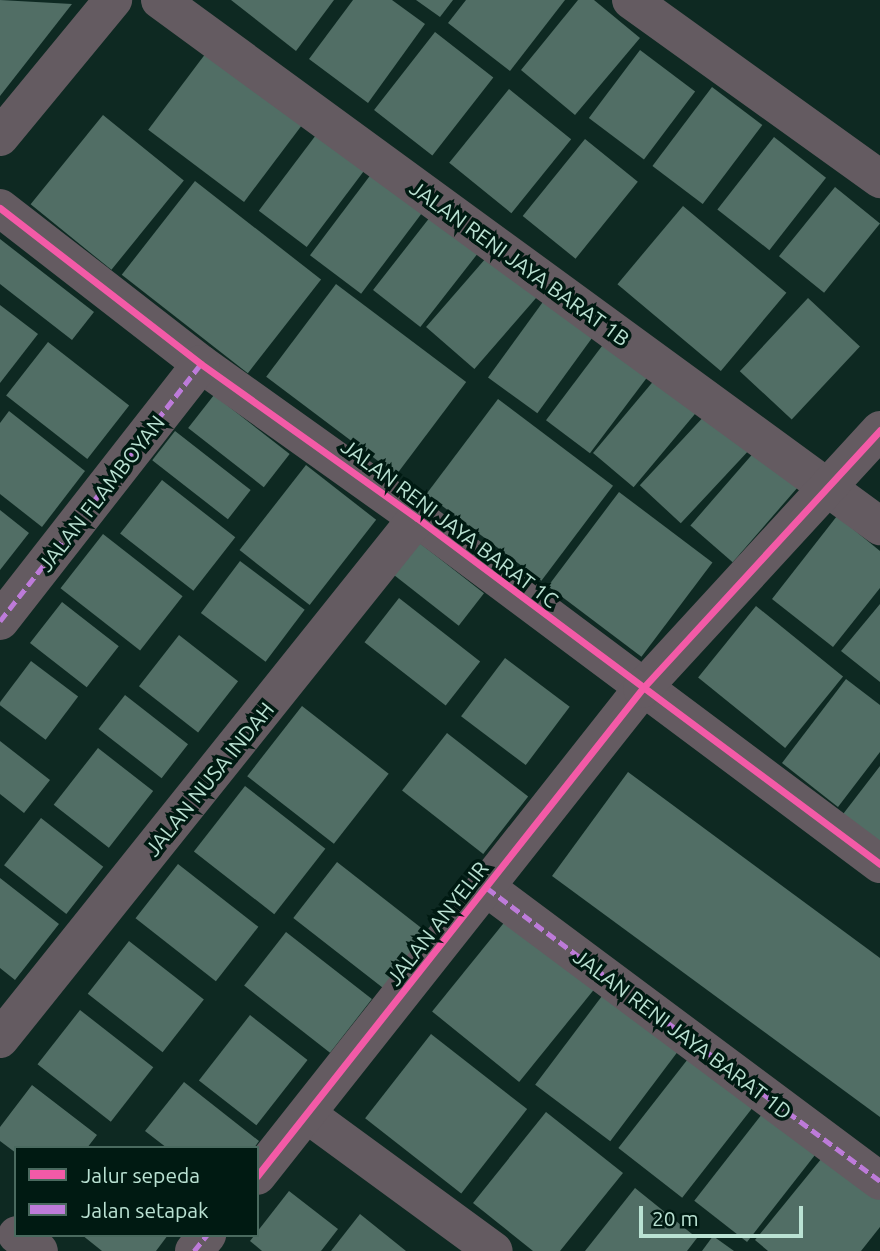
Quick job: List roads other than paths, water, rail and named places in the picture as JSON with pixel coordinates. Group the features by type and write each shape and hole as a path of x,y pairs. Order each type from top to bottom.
{"street":[{"path":"0,137 113,0"},
{"name":"JALAN RENI JAYA BARAT 1B","path":"160,0 880,526"},
{"path":"631,0 880,179"},
{"name":"JALAN RENI JAYA BARAT 1C","path":"0,208 201,364 417,518 642,689 880,864"},
{"name":"JALAN FLAMBOYAN","path":"0,621 201,364"},
{"name":"JALAN ANYELIR","path":"259,1174 308,1115 642,689 880,430"},
{"name":"JALAN NUSA INDAH","path":"0,1039 417,518"},
{"name":"JALAN RENI JAYA BARAT 1D","path":"487,888 880,1181"},
{"path":"308,1115 495,1251"},
{"path":"19,1237 39,1251"},
{"path":"194,1251 205,1237"}]}
